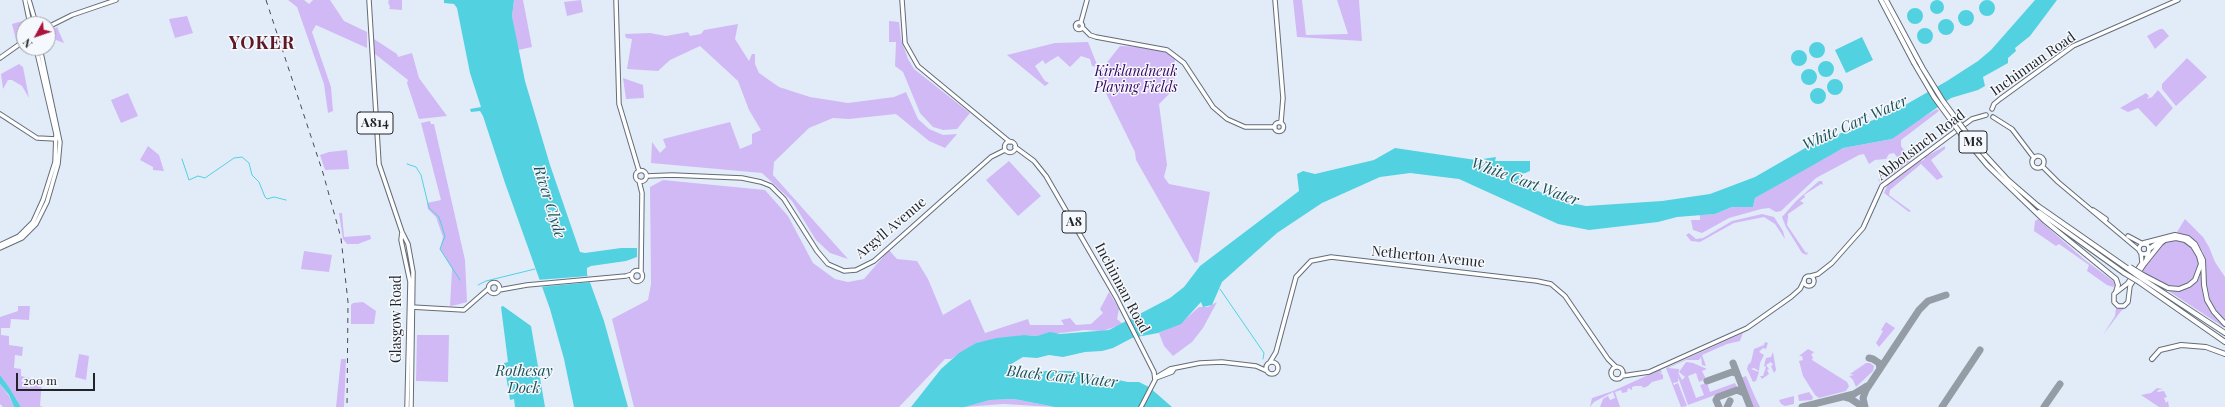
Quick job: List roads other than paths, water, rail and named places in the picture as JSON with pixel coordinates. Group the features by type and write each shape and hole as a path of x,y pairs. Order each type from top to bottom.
{"highway":[{"name":"M8","path":"1881,0 1920,73 1948,117 1988,165 2020,197 2047,218 2138,282 2225,341"},
{"name":"M8","path":"1886,0 1927,77 1958,124 1997,169 2047,218 2142,276"},
{"path":"2047,218 2116,279 2118,285 2116,292"},
{"path":"2144,244 2176,235 2188,238 2195,244 2203,256 2205,289 2209,304 2216,316 2225,324"},
{"path":"2142,276 2172,289 2186,287 2197,277 2200,260 2193,246 2182,239 2165,240 2149,250"},
{"path":"2145,263 2156,247 2165,240"},
{"path":"2142,276 2225,333"},
{"path":"2152,359 2160,350 2181,345 2206,347 2225,354"}],"street":[{"path":"25,0 29,16"},
{"path":"29,0 34,16"},
{"path":"56,23 66,17 116,0"},
{"name":"A814","path":"369,0 379,164 402,232"},
{"path":"616,0 619,104 639,171 636,176 642,189"},
{"path":"902,0 903,25 908,49 921,70 1005,138 1015,149"},
{"path":"1086,0 1082,22 1083,28 1090,35 1167,50 1184,63 1213,107 1227,119 1245,127 1274,127 1277,131 1282,130 1283,126 1281,122 1283,98 1275,0"},
{"name":"Inchinnan Road","path":"1992,109 1994,104 2000,99 2073,46 2178,0"},
{"path":"1082,22 1077,23 1076,26 1078,29 1083,28"},
{"path":"0,58 16,47"},
{"path":"0,246 19,236 31,225 37,215 54,168 56,139 38,56"},
{"path":"0,246 22,238 31,230 40,217 54,181 60,142 42,56"},
{"path":"1993,117 1994,113 1992,109 1987,110 1986,115 1988,118 1993,117 2012,129 2034,158"},
{"path":"0,114 37,138 56,139"},
{"name":"Abbotsinch Road","path":"1814,280 1818,274 1832,263 1863,228 1882,186 1972,119 1986,115"},
{"path":"1274,127 1277,123 1281,122"},
{"path":"1005,150 1008,143"},
{"name":"Inchinnan Road","path":"1005,150 1009,153 1015,149 1023,153 1034,161 1046,176 1126,316 1154,372 1155,378"},
{"name":"Argyll Avenue","path":"647,176 672,175 742,178 771,186 784,199 822,258 828,264 844,271 856,270 874,261 991,157 1005,150"},
{"path":"2034,158 2032,162 2034,166 2037,168 2042,166"},
{"path":"2034,158 2042,158 2044,162 2042,166"},
{"path":"2042,166 2058,182 2140,251 2146,253 2149,250"},
{"path":"633,274 636,282 641,281 643,276 641,272 643,252 642,189 647,176 644,172 639,171"},
{"path":"639,181 644,181"},
{"path":"2089,207 2098,212 2130,238 2144,244 2149,250"},
{"name":"Glasgow Road","path":"402,232 406,238 413,272 411,407"},
{"name":"Glasgow Road","path":"402,232 401,240 410,276 412,307 407,407"},
{"path":"2144,244 2140,251 2142,263 2125,287 2113,295 2114,303 2121,307 2126,305 2129,299 2130,286 2145,263 2149,250"},
{"name":"Netherton Avenue","path":"1269,364 1274,356 1296,277 1311,261 1331,257 1537,281 1551,284 1565,296 1608,359 1616,367"},
{"path":"633,274 641,264"},
{"path":"490,291 492,283 499,288 506,288 600,277 626,276 641,272"},
{"name":"Abbotsinch Road","path":"1811,276 1818,274"},
{"path":"1633,375 1623,371 1620,367 1616,367 1612,370 1612,376 1615,378 1642,374 1748,328 1800,289 1812,285 1814,280 1811,276 1806,277 1800,289"},
{"path":"1804,281 1807,286"},
{"path":"412,307 464,310 484,294 490,291 495,293 499,288"},
{"name":"Netherton Avenue","path":"1274,356 1275,363"},
{"name":"Netherton Avenue","path":"1608,359 1612,370"},
{"path":"1155,378 1191,364 1211,362 1259,367 1272,374 1277,372 1278,367 1275,363 1259,367"},
{"path":"1267,371 1269,364"},
{"path":"1622,376 1623,371"},
{"name":"A8","path":"1141,407 1155,378"}],"water":[{"name":"River Clyde","path":"444,0 514,0 512,16 525,81 550,165 580,252 585,253 621,248 637,248 637,257 626,261 591,266 587,268 587,274 604,321 628,407 574,407 564,359 550,309 483,116 480,111 471,112 470,109 481,107 470,73 457,8 454,4 444,3"},
{"path":"1934,0 1940,0 1944,4 1944,10 1940,14 1934,14 1930,10 1930,4"},
{"path":"1987,0 1994,5 1995,8 1990,15 1987,16 1980,11 1979,8 1984,1"},
{"name":"Black Cart Water","path":"2035,0 2057,0 2030,36 2015,48 2016,51 2008,58 2008,63 1983,77 1985,86 1978,90 1951,98 1892,139 1843,148 1755,198 1753,207 1732,207 1715,214 1677,217 1658,222 1589,230 1558,224 1459,179 1410,173 1380,177 1322,203 1277,233 1222,282 1212,305 1203,307 1201,302 1181,324 1158,333 1132,338 1113,348 1102,351 1085,352 1063,357 1049,355 1037,358 1023,357 1008,366 1012,371 1074,371 1128,382 1139,382 1149,387 1172,407 1055,407 1014,399 990,400 965,407 911,407 941,369 959,353 976,343 997,338 1024,335 1037,336 1050,332 1060,334 1109,330 1170,298 1184,287 1200,266 1299,191 1297,174 1303,171 1315,174 1374,160 1395,148 1476,160 1496,157 1495,161 1530,161 1530,171 1523,174 1521,179 1524,185 1561,201 1586,206 1662,201 1710,194 1755,177 1807,147 1893,112 1947,81 1978,61 1991,50"},
{"path":"1915,8 1922,13 1923,16 1918,23 1915,24 1908,19 1907,16 1912,9"},
{"path":"1966,10 1973,15 1974,18 1969,25 1966,26 1959,21 1958,18 1963,11"},
{"path":"1946,19 1953,24 1954,27 1949,34 1946,35 1939,30 1938,27 1943,20"},
{"path":"1925,28 1932,33 1933,36 1928,43 1925,44 1918,39 1917,36 1922,29"},
{"path":"1862,37 1873,60 1846,73 1835,50"},
{"path":"1817,42 1824,47 1825,50 1820,57 1817,58 1810,53 1809,50 1814,43"},
{"path":"1799,50 1806,55 1807,58 1802,65 1799,66 1792,61 1791,58 1796,51"},
{"path":"1826,61 1833,66 1834,69 1829,76 1826,77 1819,72 1818,69 1823,62"},
{"path":"1809,69 1816,74 1817,77 1812,84 1809,85 1802,80 1801,77 1806,70"},
{"path":"1835,79 1842,84 1843,87 1838,94 1835,95 1828,90 1827,87 1832,80"},
{"path":"1818,88 1825,93 1826,96 1821,103 1818,104 1811,99 1810,96 1815,89"},
{"name":"Rothesay Dock","path":"503,306 531,326 545,407 515,407 514,399 510,400 504,363 508,362 501,307"},
{"path":"0,375 21,407 14,407 9,395 0,384"}],"waterway":[{"path":"182,159 189,180 198,176 205,178 234,158 242,157 249,163 252,175 259,182 267,199 274,197 286,200"},
{"path":"407,164 416,167 421,175 429,208 439,217 445,236 440,249 460,280"},
{"path":"478,285 486,281 535,269"},
{"path":"1220,289 1264,353 1263,359"}],"railway":[{"path":"266,0 323,173 341,238 348,302 347,407"}],"district":[{"name":"YOKER","path":"262,43"}],"park label":[{"name":"Kirklandneuk Playing Fields","path":"1136,80"}],"water label":[{"name":"White Cart Water","path":"1855,123"},
{"name":"White Cart Water","path":"1525,182"}]}
